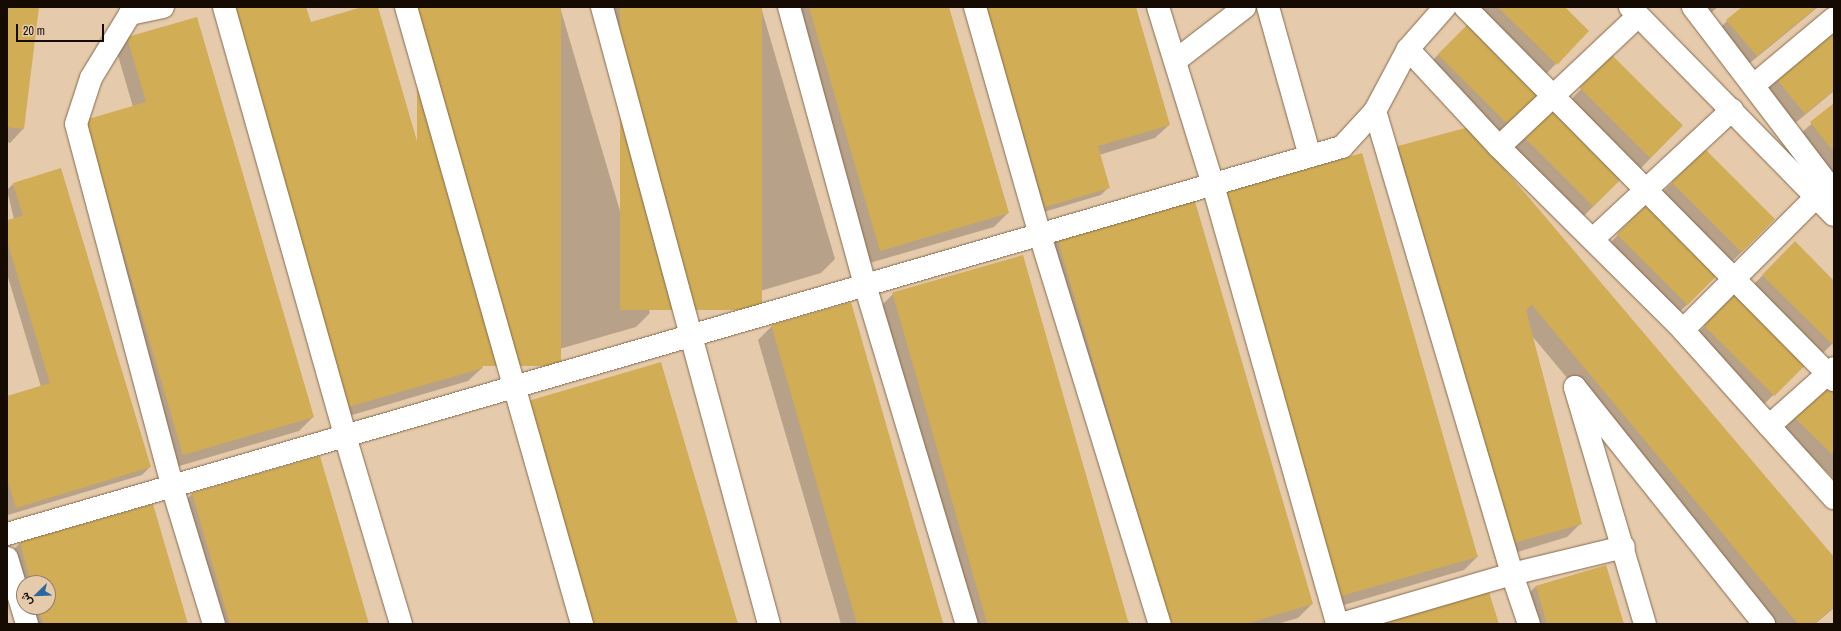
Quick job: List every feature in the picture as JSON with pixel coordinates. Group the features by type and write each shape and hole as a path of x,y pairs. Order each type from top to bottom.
{"street":[{"path":"163,7 123,10 91,78 76,124 172,486 214,624"},
{"path":"224,7 345,436 401,624"},
{"path":"406,7 513,388 582,624"},
{"path":"602,7 769,624"},
{"path":"789,7 865,285 967,624"},
{"path":"975,7 1040,235 1160,624"},
{"path":"1158,7 1213,185 1336,624"},
{"path":"1174,61 1245,7"},
{"path":"1268,7 1310,156"},
{"path":"7,534 1342,147 1375,111 1408,49 1445,7"},
{"path":"1465,7 1554,94 1735,280 1832,374 1769,426"},
{"path":"1694,7 1754,85 1825,194 1834,215"},
{"path":"1499,147 1554,94 1634,11 1732,110 1825,194"},
{"path":"1754,85 1834,18"},
{"path":"1408,49 1499,147 1683,330 1834,498"},
{"path":"1593,239 1646,188 1732,110"},
{"path":"1375,111 1512,574 1529,624"},
{"path":"1683,330 1825,194"},
{"path":"1645,624 1624,547 1575,388 1764,624"},
{"path":"1341,624 1512,574 1624,547"},
{"path":"7,558 27,624"}],"building":[{"path":"7,7 39,7 24,129 7,127"},
{"path":"231,7 306,7 311,22 362,7 378,7 483,368 348,407"},
{"path":"417,7 561,7 561,366 417,366"},
{"path":"620,7 762,7 762,310 620,310"},
{"path":"809,7 949,7 1009,213 880,251"},
{"path":"986,7 1136,7 1170,125 1098,146 1110,188 1045,207"},
{"path":"1498,7 1565,7 1589,31 1557,65"},
{"path":"1742,7 1817,7 1757,56 1726,20"},
{"path":"197,17 314,417 183,455 85,120 146,102 127,37"},
{"path":"1471,21 1542,92 1508,125 1438,54"},
{"path":"1834,26 1834,90 1805,114 1774,76"},
{"path":"1612,55 1683,126 1650,158 1579,88"},
{"path":"1834,103 1834,152 1810,122"},
{"path":"1556,104 1626,174 1593,207 1523,137"},
{"path":"1469,127 1834,557 1834,607 1814,624 1798,624 1532,305 1526,310 1582,524 1514,543 1398,146"},
{"path":"1705,149 1775,219 1742,252 1672,182"},
{"path":"1362,153 1478,557 1340,596 1225,192"},
{"path":"61,168 151,467 16,508 7,478 7,396 50,383 7,241 7,220 23,216 13,183"},
{"path":"1194,198 1313,604 1246,624 1170,624 1057,237"},
{"path":"1650,201 1721,272 1687,305 1617,234"},
{"path":"1795,241 1834,281 1833,345 1762,275"},
{"path":"1023,255 1129,624 987,624 892,292"},
{"path":"1737,292 1808,363 1774,396 1704,325"},
{"path":"851,302 943,624 857,624 771,325"},
{"path":"661,362 738,624 593,624 528,401"},
{"path":"1827,384 1834,391 1834,456 1794,417"},
{"path":"320,456 369,624 230,624 192,493"},
{"path":"153,504 188,624 43,624 40,615 56,615 56,575 29,575 20,542"},
{"path":"1606,565 1624,624 1547,624 1536,586"},
{"path":"1488,589 1499,624 1371,624"}]}
